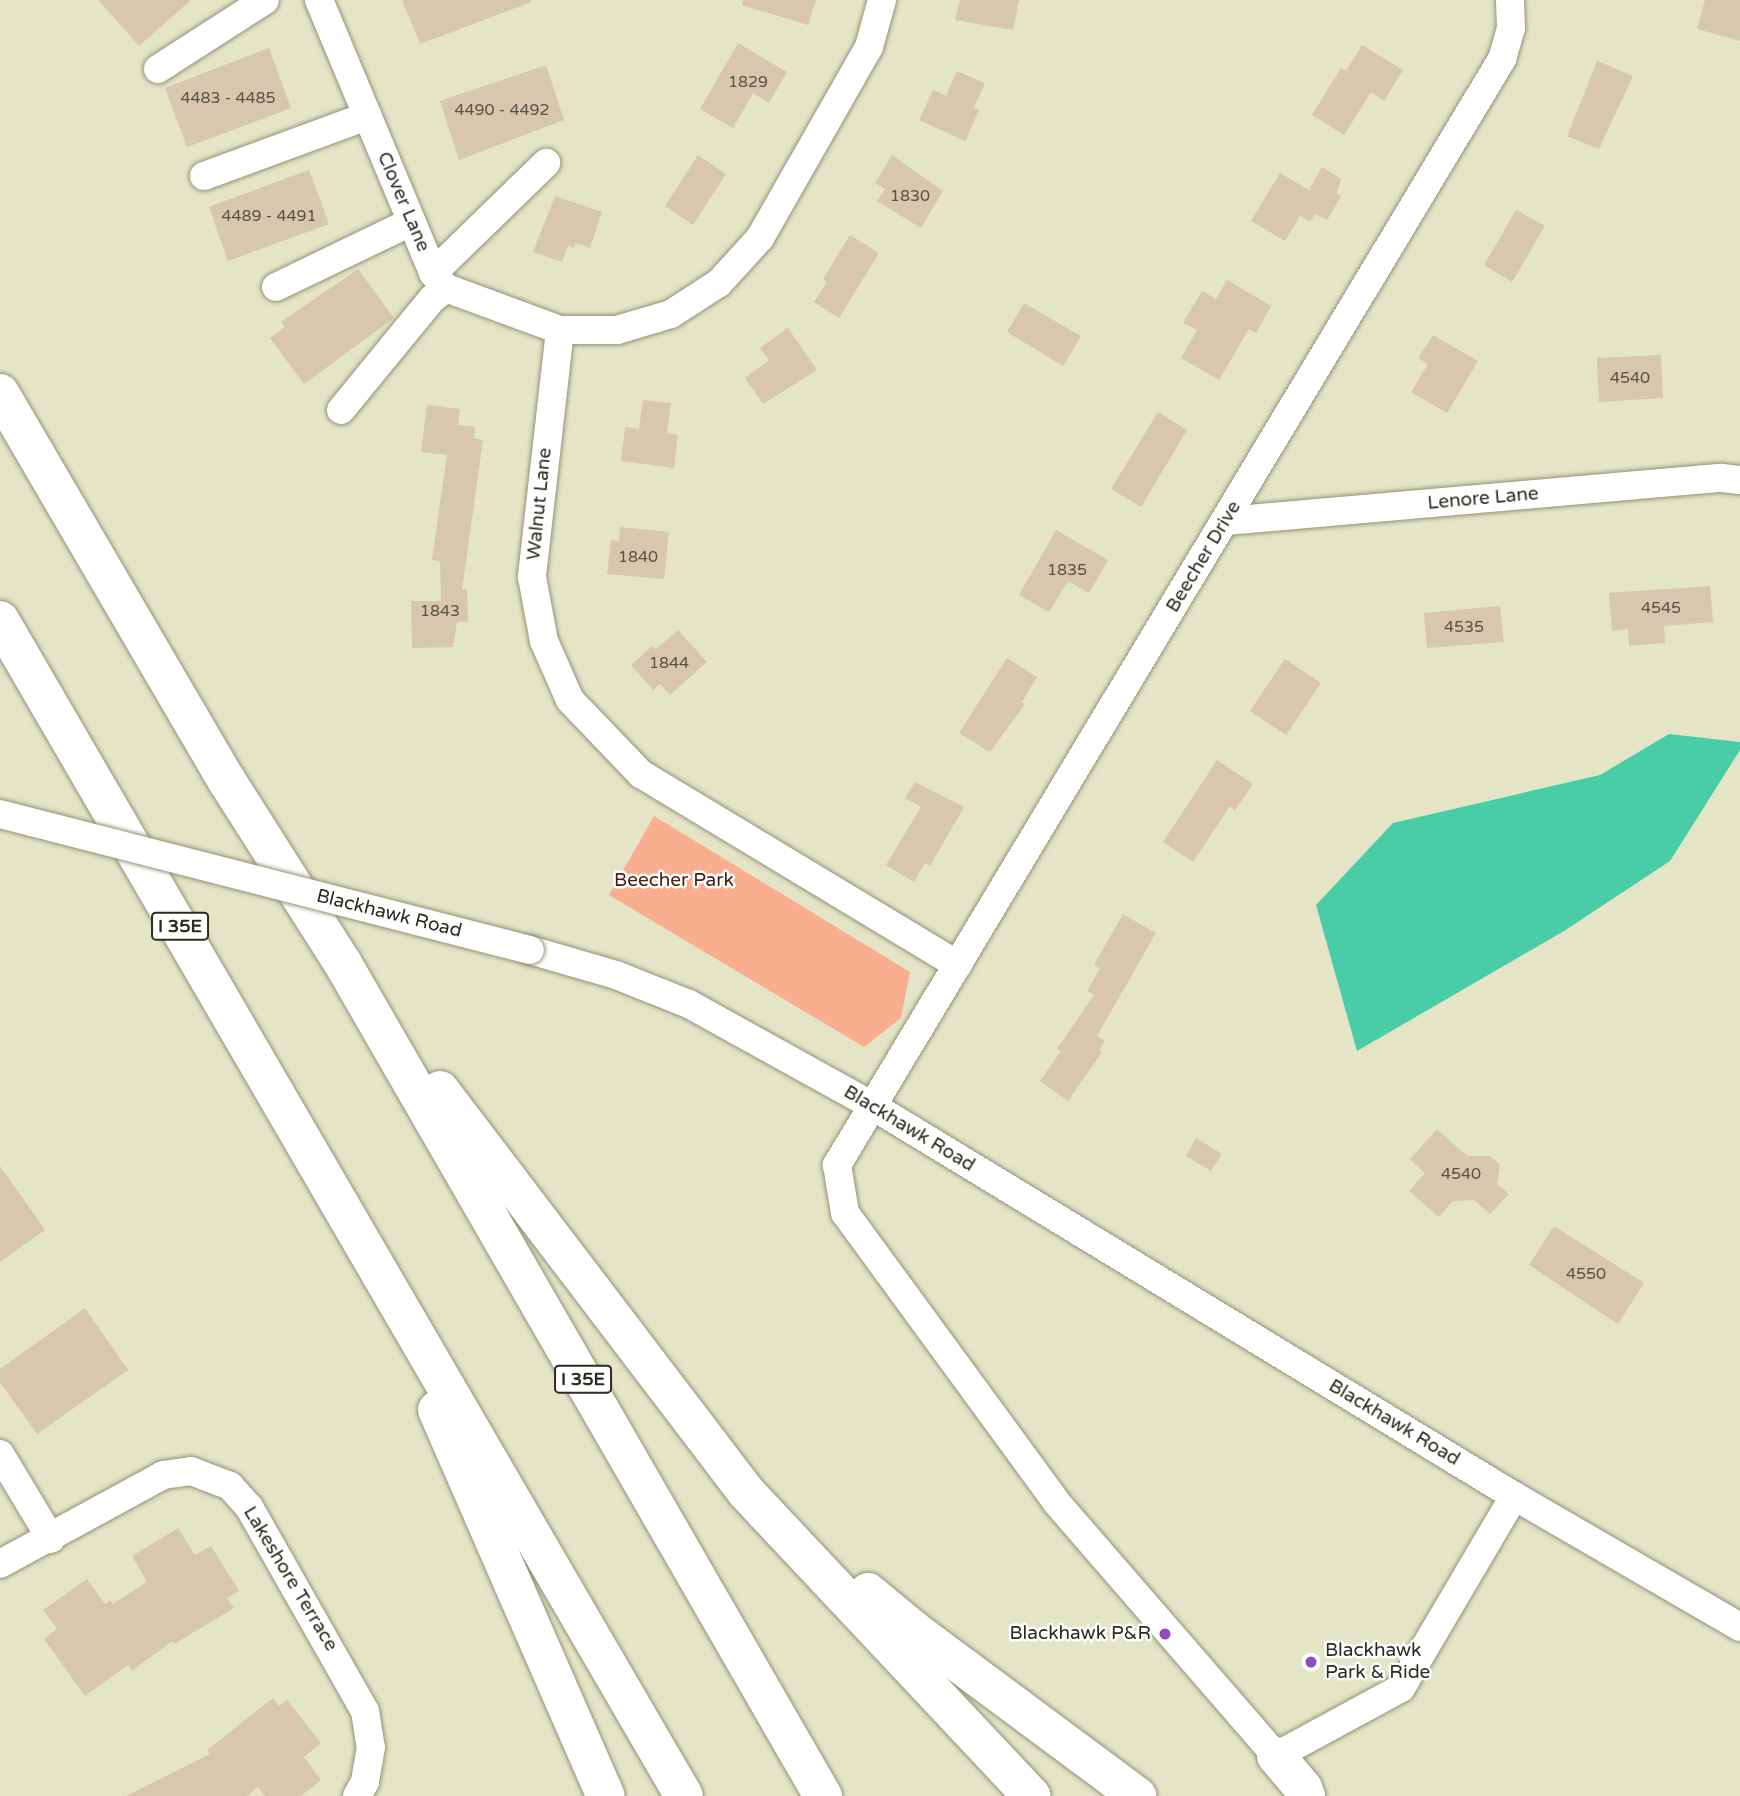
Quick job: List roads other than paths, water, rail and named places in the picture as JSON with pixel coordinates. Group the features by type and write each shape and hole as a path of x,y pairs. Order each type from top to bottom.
{"highway":[{"name":"I 35E","path":"0,393 227,781 342,962 824,1796"},
{"name":"I 35E","path":"0,620 684,1796"},
{"path":"342,962 746,1492 1031,1796"},
{"path":"358,1232 606,1796"},
{"path":"746,1492 915,1631 1136,1796"},
{"path":"1276,1756 1303,1788 1306,1796"}],"street":[{"path":"158,69 265,0"},
{"name":"Clover Lane","path":"319,0 411,222 439,281"},
{"path":"439,281 560,330 617,330 671,314 719,283 760,238 869,47 882,0"},
{"name":"Beecher Drive","path":"1276,1756 1057,1503 845,1213 837,1165 1502,59 1511,28 1510,0"},
{"path":"204,176 368,116"},
{"path":"341,410 432,299 439,281 546,163"},
{"path":"276,287 411,222"},
{"name":"Walnut Lane","path":"560,330 532,576 544,641 570,700 641,774 958,965"},
{"name":"Lenore Lane","path":"1226,521 1721,478 1740,480"},
{"name":"Blackhawk Road","path":"0,814 530,950 616,975 689,1004 872,1105 1514,1496 1740,1627"},
{"path":"0,1454 51,1539"},
{"name":"Lakeshore Terrace","path":"0,1564 51,1539 163,1475 191,1471 218,1479 230,1486 249,1507 362,1703 370,1729 371,1746 365,1782 357,1796"},
{"path":"1276,1756 1401,1689 1514,1496"}],"place":[{"name":"Blackhawk P&R","path":"1165,1634"},
{"name":"Blackhawk Park & Ride","path":"1311,1662"}],"park label":[{"name":"Beecher Park","path":"674,881"}]}
